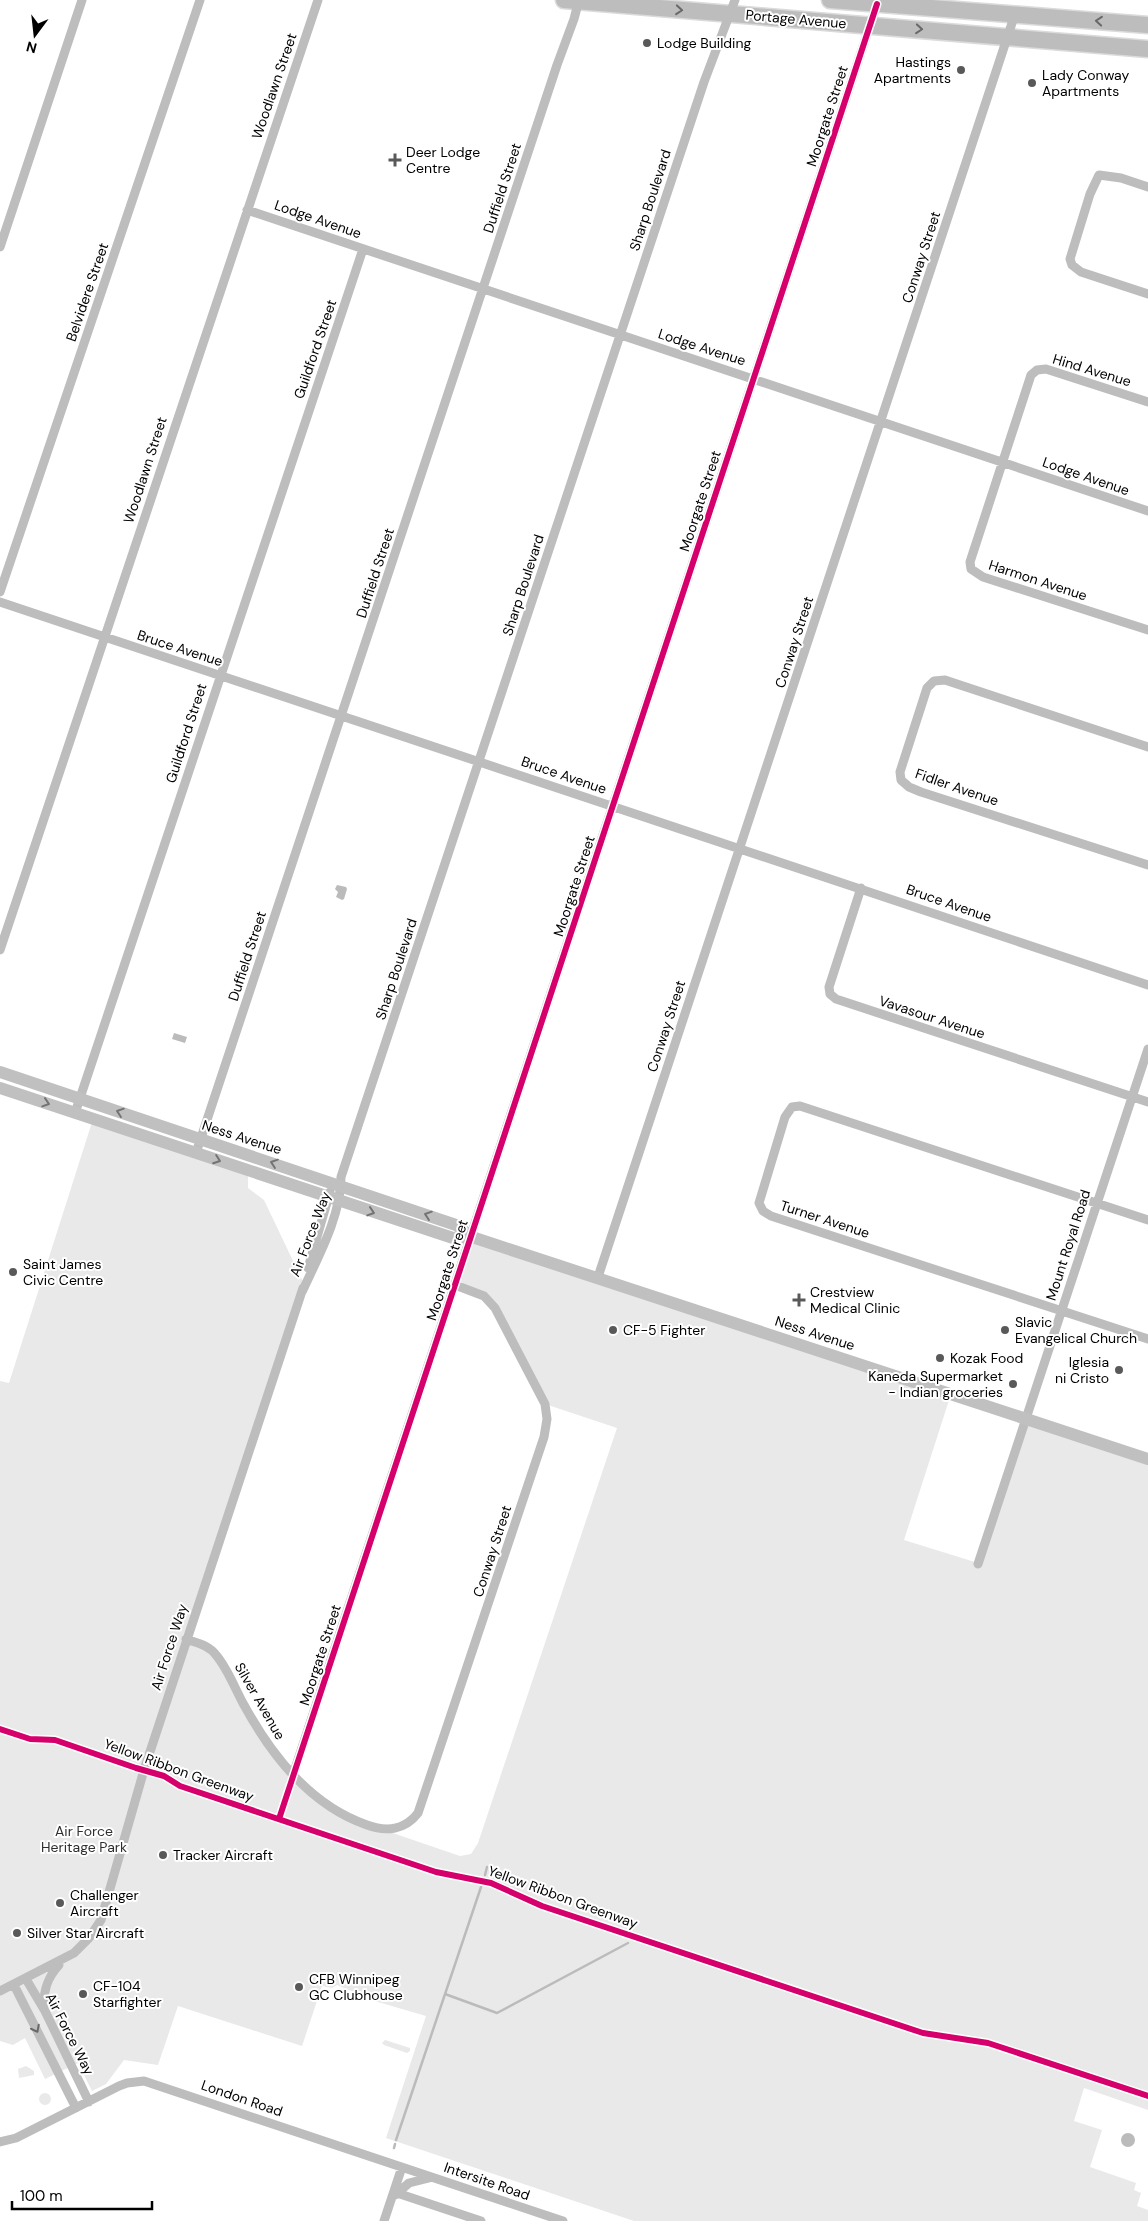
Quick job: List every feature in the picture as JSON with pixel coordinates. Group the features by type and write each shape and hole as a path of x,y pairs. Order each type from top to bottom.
{"highway":[{"name":"Portage Avenue","path":"574,0 732,7 870,25 1148,49"},
{"name":"Portage Avenue","path":"830,0 1148,26"}],"main road":[{"name":"Ness Avenue","path":"0,1072 339,1183 456,1225 472,1237 1148,1459"},
{"name":"Ness Avenue","path":"0,1088 333,1200 453,1238 472,1237"}],"street":[{"path":"0,247 82,0"},
{"name":"Belvidere Street","path":"0,592 200,0"},
{"name":"Woodlawn Street","path":"0,950 318,0"},
{"name":"Duffield Street","path":"196,1153 574,19 574,0"},
{"name":"Moorgate Street","path":"293,1775 472,1237 877,4"},
{"name":"Sharp Boulevard","path":"339,1183 704,82 732,7"},
{"name":"Conway Street","path":"598,1277 1015,14"},
{"path":"1148,187 1121,178 1099,175 1092,188 1070,259 1072,265 1081,272 1148,294"},
{"name":"Lodge Avenue","path":"247,210 1148,511"},
{"name":"Guildford Street","path":"75,1113 363,249"},
{"name":"Hind Avenue","path":"1002,462 1026,387 1031,375 1037,370 1046,369 1148,402"},
{"name":"Harmon Avenue","path":"1002,462 972,553 971,569 982,577 1148,630"},
{"name":"Bruce Avenue","path":"0,602 1148,985"},
{"name":"Fidler Avenue","path":"1148,747 951,682 934,681 927,688 900,772 900,780 921,792 1148,865"},
{"name":"Vavasour Avenue","path":"860,888 831,980 829,990 832,996 843,1002 1132,1096"},
{"name":"Mount Royal Road","path":"978,1564 1022,1434 1024,1418 1148,1049"},
{"path":"1132,1096 1148,1102"},
{"name":"Turner Avenue","path":"1061,1311 766,1213 759,1206 759,1199 785,1117 792,1107 807,1107 1096,1203"},
{"name":"Air Force Way","path":"0,1991 63,1961 90,1938 101,1920 144,1770 186,1639 339,1183"},
{"path":"1096,1203 1148,1220"},
{"name":"Conway Street","path":"381,1829 396,1828 410,1821 418,1813 423,1802 546,1427 547,1410 545,1404 498,1313 484,1296 455,1285"},
{"path":"1061,1311 1148,1339"},
{"name":"Silver Avenue","path":"186,1639 205,1646 216,1655 252,1721 293,1775 312,1794 335,1811 381,1829"},
{"path":"45,2011 44,1996 48,1980 63,1961"},
{"name":"Air Force Way","path":"26,1979 45,2011 89,2102"},
{"name":"Air Force Way","path":"14,1985 76,2108"},
{"name":"London Road","path":"0,2142 16,2138 127,2083 136,2081 154,2083 402,2167"},
{"path":"384,2221 394,2196 402,2167"},
{"name":"Intersite Road","path":"402,2167 563,2221"},
{"path":"394,2196 415,2180 434,2178"},
{"path":"394,2196 481,2221"}],"green space":[{"name":"Air Force Heritage Park","path":"93,1119 248,1171 248,1188 264,1200 304,1284 186,1639 210,1649 253,1721 318,1798 381,1829 460,1856 471,1854 478,1843 617,1428 545,1404 489,1301 455,1285 472,1237 951,1394 904,1540 978,1563 1025,1419 1148,1459 1148,2110 1084,2088 1074,2121 1102,2130 1090,2167 1136,2183 1134,2190 1141,2193 1137,2206 1148,2210 1148,2221 634,2221 386,2138 426,2016 378,2002 337,1985 332,1988 322,1986 302,2046 178,2006 158,2065 124,2060 106,2084 92,2091 78,2063 45,2079 25,2038 13,2045 0,2041 0,1381 9,1383"},
{"path":"385,2040 410,2048 410,2051 407,2053 384,2045 382,2043"},
{"path":"26,2066 34,2071 34,2075 19,2078 18,2069"},
{"path":"45,2093 51,2099 45,2105 39,2099"}],"shaded area":[{"path":"337,885 347,889 342,900 336,897 338,892 335,889"},
{"path":"174,1033 187,1037 185,1043 172,1039"},
{"path":"1125,2133 1131,2133 1135,2140 1131,2147 1125,2147 1121,2143 1121,2137"}],"waterway":[{"path":"485,1875 487,1867"},
{"path":"396,2140 481,1887"},
{"path":"445,1994 497,2013 628,1943"},
{"path":"394,2148 395,2144"}],"cycle path":[{"path":"279,1819 877,4"},
{"name":"Yellow Ribbon Greenway","path":"0,1729 30,1739 55,1740 164,1776 180,1786 436,1872 491,1883 542,1906 923,2033 988,2043 1148,2096"}],"place":[{"name":"Lodge Building","path":"647,43"},
{"name":"Hastings Apartments","path":"961,70"},
{"name":"Lady Conway Apartments","path":"1032,83"},
{"name":"Deer Lodge Centre","path":"395,160"},
{"name":"Saint James Civic Centre","path":"13,1272"},
{"name":"Crestview Medical Clinic","path":"799,1300"},
{"name":"CF-5 Fighter","path":"613,1330"},
{"name":"Slavic Evangelical Church","path":"1005,1330"},
{"name":"Kozak Food","path":"940,1358"},
{"name":"Iglesia ni Cristo","path":"1119,1370"},
{"name":"Kaneda Supermarket - Indian groceries","path":"1013,1384"},
{"name":"Tracker Aircraft","path":"163,1855"},
{"name":"Challenger Aircraft","path":"60,1903"},
{"name":"Silver Star Aircraft","path":"17,1933"},
{"name":"CFB Winnipeg GC Clubhouse","path":"299,1987"},
{"name":"CF-104 Starfighter","path":"83,1994"}]}
